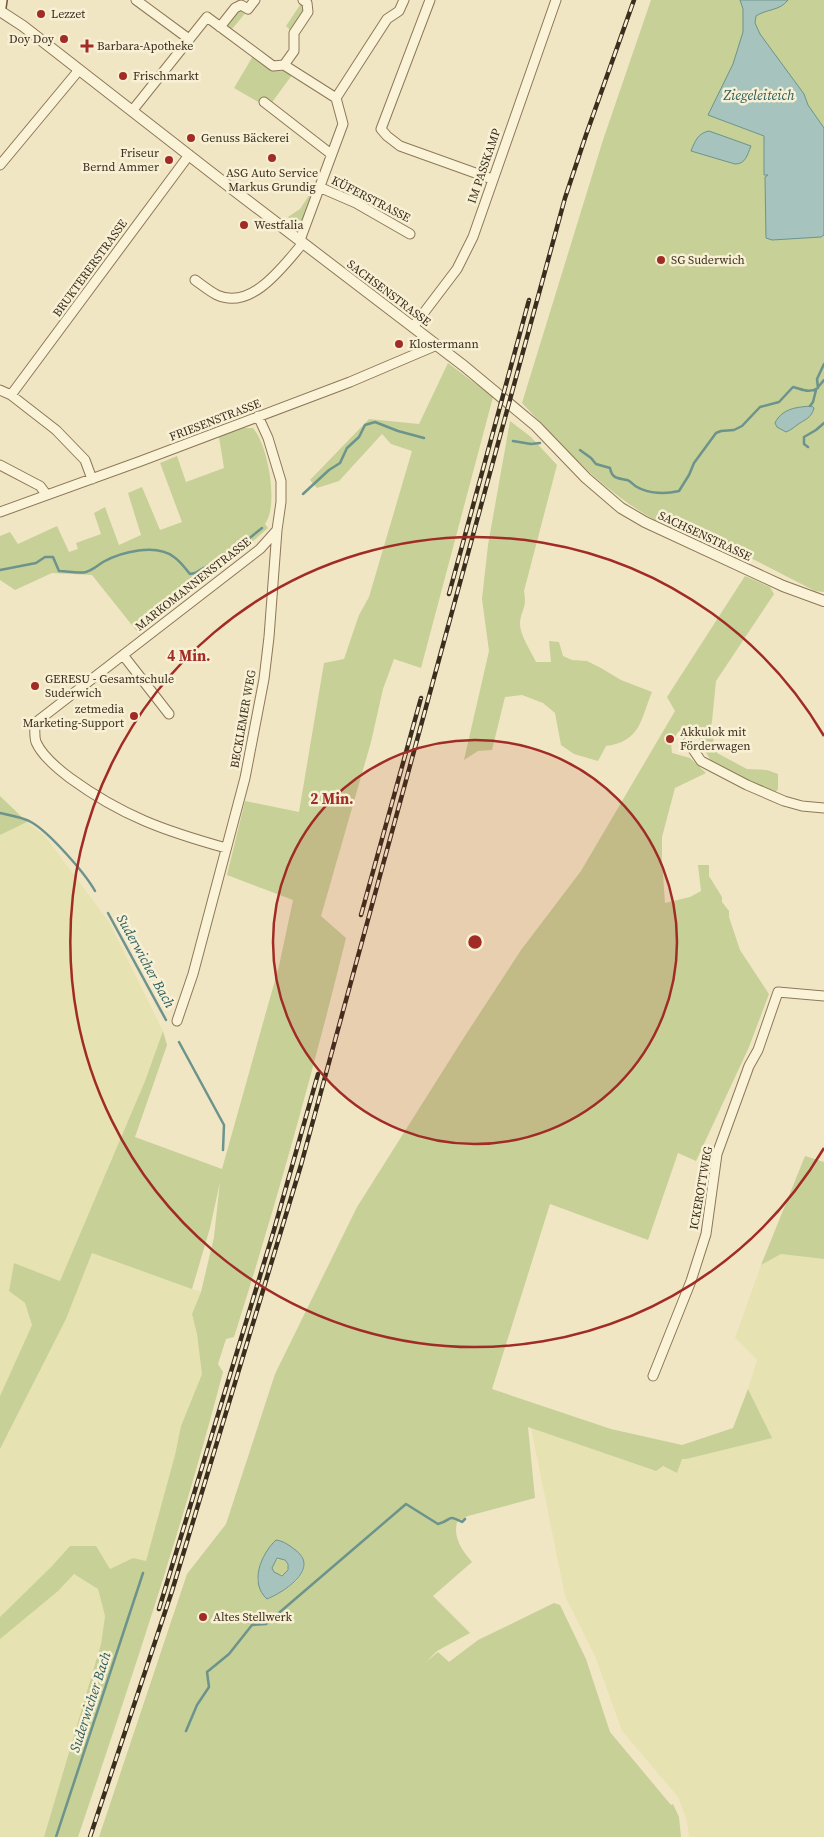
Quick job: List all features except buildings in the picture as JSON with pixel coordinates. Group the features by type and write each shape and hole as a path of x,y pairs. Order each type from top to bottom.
{"main road":[{"path":"0,7 1,0"}],"street":[{"path":"136,0 176,27 189,39"},
{"path":"220,27 235,8 241,5 248,9 254,0"},
{"path":"284,65 294,50 294,33 308,12 307,3 303,0"},
{"path":"132,112 189,39 198,24 207,17 273,66 284,65 336,98 387,19 399,11 404,0"},
{"path":"430,0 381,129 400,146 492,179"},
{"name":"IM PASSKAMP","path":"413,327 457,269 473,237 556,0"},
{"name":"SACHSENSTRASSE","path":"0,11 24,26 132,112 437,345 536,426 586,478 621,508 645,522 783,586 824,601"},
{"path":"0,165 79,70"},
{"name":"KÜFERSTRASSE","path":"195,280 223,297 234,298 250,294 265,286 276,276 302,242 319,187 343,124 336,98"},
{"path":"264,102 331,154"},
{"name":"BRUKTERERSTRASSE","path":"11,396 189,155"},
{"name":"KÜFERSTRASSE","path":"319,187 356,203 410,234"},
{"name":"FRIESENSTRASSE","path":"0,512 350,382 437,345"},
{"path":"0,390 11,396 56,430 85,460 92,479"},
{"name":"BECKLEMER WEG","path":"177,1021 194,974 245,778 260,704 269,637 277,530 281,502 281,481 268,438 258,416"},
{"path":"0,465 40,486 46,494"},
{"name":"MARKOMANNENSTRASSE","path":"226,848 168,831 142,821 103,801 63,772 43,753 36,741 35,723 260,549 277,530"},
{"path":"122,655 169,714"},
{"path":"688,742 701,761 747,785 784,801 802,806 824,808"},
{"name":"ICKEROTTWEG","path":"653,1376 691,1281 706,1234 717,1154 749,1066 758,1050 778,992 824,996"}],"shaded area":[{"path":"27,822 45,836 109,922 163,1031 145,1081 60,1281 14,1263 9,1291 25,1303 32,1325 0,1396 0,835"},
{"path":"92,1253 201,1292 192,1314 197,1334 202,1374 181,1426 146,1561 133,1558 110,1569 70,1546 0,1617 0,1449 66,1319"},
{"path":"781,1254 824,1259 824,1837 689,1837 687,1821 678,1797 622,1731 595,1656 565,1596 531,1428 655,1471 662,1466 676,1473 682,1458 771,1437 748,1389 757,1360 735,1338 761,1265"},
{"path":"74,1574 98,1589 105,1616 101,1644 44,1837 0,1837 0,1638"}],"green space":[{"path":"651,0 824,0 824,592 815,591 735,550 677,528 671,528 649,517 590,473 522,403 603,140"},
{"path":"302,4 305,9 292,30 290,30 286,26"},
{"path":"244,9 247,11 230,29 226,25 235,12"},
{"path":"253,56 272,71 285,70 292,75 270,105 265,106 234,88"},
{"path":"312,191 315,193 301,227 288,217 300,209"},
{"path":"448,363 493,397 421,668 394,659 383,689 371,742 321,916 346,938 307,1088 265,1238 234,1337 226,1339 218,1364 223,1372 173,1548 78,1837 44,1837 101,1644 105,1616 98,1589 74,1574 58,1591 0,1639 0,1617 70,1546 96,1546 110,1569 133,1558 146,1561 181,1426 202,1374 197,1334 192,1314 201,1292 214,1237 220,1182 210,1228 192,1289 92,1253 66,1319 0,1449 0,1396 32,1325 25,1303 9,1291 14,1263 60,1281 145,1081 163,1031 167,1045 135,1137 222,1169 279,966 293,900 227,875 245,801 299,812 324,663 344,659 359,615 369,597 412,451 391,444 382,434 339,481 317,488 310,480 369,419 419,424"},
{"path":"510,421 531,437 557,465 524,591 525,605 520,627 528,648 536,662 551,662 549,641 559,642 563,656 572,660 587,661 621,680 652,692 638,728 626,740 606,746 598,761 574,754 561,745 555,713 543,703 522,695 505,697 492,750 478,751 464,760 489,651 482,599 488,545"},
{"path":"244,428 253,428 267,461 271,490 269,515 265,524 268,528 139,634 92,575 52,573 15,590 0,580 0,536 10,532 18,544 57,526 69,552 78,549 76,543 101,534 94,513 105,507 119,545 141,535 128,493 142,487 160,530 182,522 160,463 177,456 186,482 224,468 219,437"},
{"path":"745,576 770,587 774,594 716,681 711,731 717,753 747,769 767,770 778,774 778,789 775,793 766,790 712,763 696,734 686,727 678,732 671,743 672,753 690,758 706,773 675,788 662,837 665,903 690,897 701,891 698,865 709,865 709,876 722,897 722,902 729,911 729,917 740,950 769,994 749,1047 696,1161 678,1153 648,1240 550,1204 492,1389 611,1429 682,1445 733,1428 748,1389 772,1438 682,1459 677,1473 663,1466 656,1471 528,1427 535,1498 468,1516 457,1522 457,1539 472,1562 433,1596 470,1633 437,1651 425,1663 438,1652 449,1662 478,1640 554,1603 560,1605 586,1659 610,1732 671,1805 673,1804 679,1817 681,1837 99,1837 187,1574 226,1524 275,1374 357,1207 521,950 581,871 675,711 667,697","holes":["272,1544 302,1556 304,1566 299,1578 283,1591 267,1599 257,1580 262,1562"]},
{"path":"0,796 27,822 0,835"},
{"path":"805,1156 824,1162 824,1259 781,1254 761,1265"},
{"path":"277,1559 283,1559 288,1564 286,1573 277,1575 272,1570 272,1564"}],"water":[{"name":"Ziegeleiteich","path":"740,0 788,0 777,8 756,16 755,23 760,34 804,94 808,105 824,128 824,235 821,237 772,240 766,238 765,177 768,175 764,175 764,136 708,115 733,64 743,32 743,9"},
{"path":"709,131 751,146 744,161 735,164 691,151 700,136"},
{"path":"812,406 814,408 813,412 809,417 791,430 786,432 777,427 775,423 786,411"},
{"path":"276,1540 286,1543 302,1556 304,1564 297,1579 282,1591 267,1599 259,1585 258,1577 262,1561","holes":["277,1558 285,1560 288,1564 288,1570 282,1576 274,1572 272,1568"]}],"waterway":[{"path":"580,450 596,464 610,468 612,474 616,477 642,489 658,493 679,491 694,463 716,433 734,430 742,426 760,407 779,402 793,387 809,391 815,390 818,388 817,379 824,364"},
{"path":"819,386 824,380"},
{"path":"810,406 816,390"},
{"name":"Suderwicher Bach","path":"303,494 329,470 340,463 347,448 359,437 365,425 375,422 424,438"},
{"path":"808,447 804,444 804,437 824,423"},
{"path":"513,441 531,444 540,443"},
{"name":"Suderwicher Bach","path":"0,570 36,563 45,557 53,557 59,571 83,573 119,555 138,550 158,550 174,557 190,574 195,573 236,549 262,528"},
{"name":"Suderwicher Bach","path":"0,813 16,816 39,827 66,854 95,891"},
{"name":"Suderwicher Bach","path":"108,913 166,1020"},
{"name":"Suderwicher Bach","path":"179,1042 224,1125 223,1150"},
{"path":"186,1731 197,1705 209,1687 207,1672 229,1654 252,1625 266,1624 406,1504 438,1524 450,1518 462,1522 465,1519"},
{"name":"Suderwicher Bach","path":"56,1837 143,1573"}],"railway":[{"path":"90,1837 172,1591 301,1165 565,198 634,0"},
{"path":"449,594 529,300"},
{"path":"361,915 421,698"},
{"path":"159,1609 274,1230 318,1074"}],"place":[{"name":"Lezzet","path":"41,14"},
{"name":"Doy Doy","path":"64,39"},
{"name":"Barbara-Apotheke","path":"87,46"},
{"name":"Frischmarkt","path":"123,76"},
{"name":"Genuss Bäckerei","path":"191,138"},
{"name":"ASG Auto Service Markus Grundig","path":"272,158"},
{"name":"Friseur Bernd Ammer","path":"169,160"},
{"name":"Westfalia","path":"244,225"},
{"name":"SG Suderwich","path":"661,260"},
{"name":"Klostermann","path":"399,344"},
{"name":"GERESU - Gesamtschule Suderwich","path":"35,686"},
{"name":"zetmedia Marketing-Support","path":"134,716"},
{"name":"Akkulok mit Förderwagen","path":"670,739"},
{"name":"Altes Stellwerk","path":"203,1617"}]}
